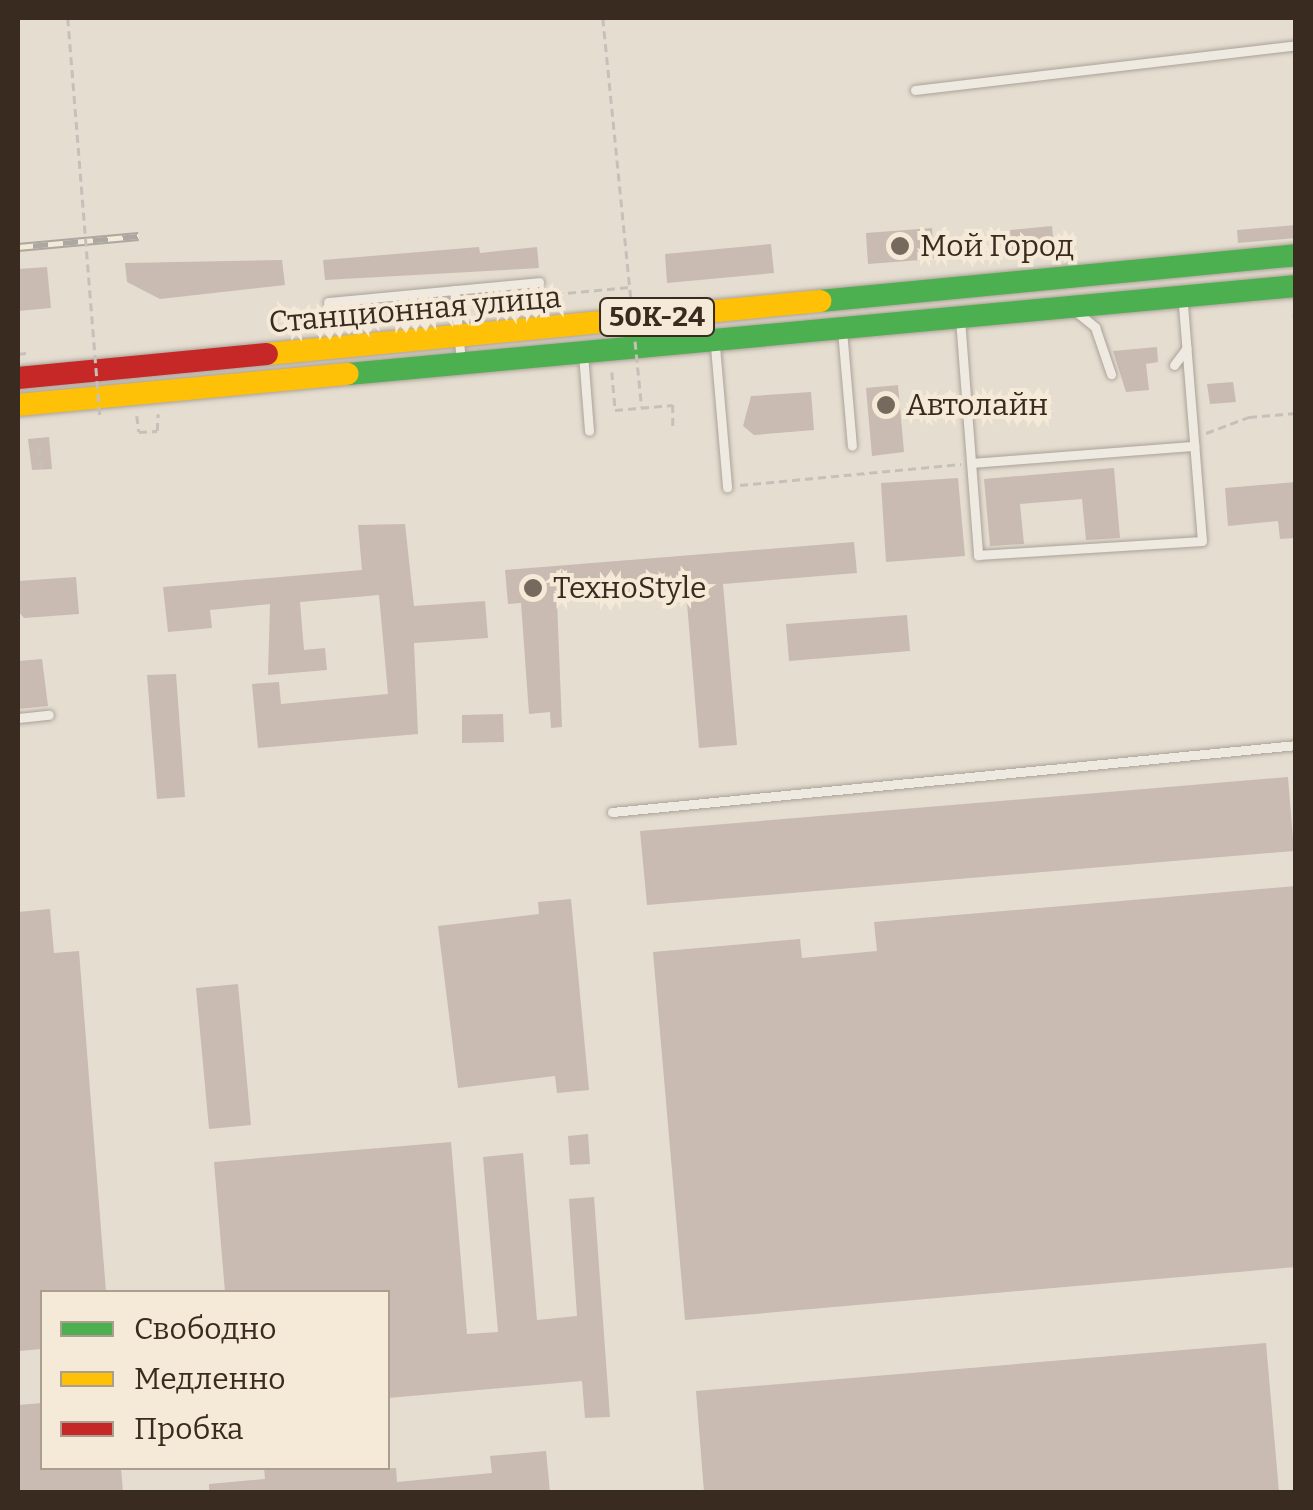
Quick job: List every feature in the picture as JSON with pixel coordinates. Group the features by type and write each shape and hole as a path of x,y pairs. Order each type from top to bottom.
{"main road":[{"name":"Станционная улица","path":"18,378 1296,255"},
{"name":"Станционная улица","path":"18,404 1296,286"}],"lane":[{"path":"916,90 1296,45"},
{"path":"328,302 539,282"},
{"path":"454,290 461,363"},
{"path":"959,316 978,555 1202,541 1183,296"},
{"path":"1069,306 1095,327 1111,374"},
{"path":"842,328 852,446"},
{"path":"714,338 727,487"},
{"path":"1174,365 1187,348"},
{"path":"583,352 589,431"},
{"path":"972,463 1194,446"},
{"path":"18,718 49,716"},
{"path":"612,812 1296,744"}],"path":[{"path":"68,18 100,418 137,416 140,432 157,430 159,410"},
{"path":"602,18 642,407"},
{"path":"554,294 630,287"},
{"path":"1294,314 1296,324"},
{"path":"18,354 26,353"},
{"path":"612,371 616,410 673,405 674,427"},
{"path":"1194,446 1213,426 1296,413"},
{"path":"39,448 42,470"},
{"path":"727,487 972,463"}],"building":[{"path":"1296,225 1296,238 1238,243 1237,230"},
{"path":"1052,226 1054,246 1012,250 1010,230"},
{"name":"Мой Город","path":"932,228 934,259 868,264 866,233"},
{"path":"771,244 774,273 667,283 665,254"},
{"path":"479,247 480,253 537,247 539,268 325,280 323,260"},
{"path":"282,260 285,285 160,299 127,282 125,263"},
{"path":"47,267 51,308 18,311 18,269"},
{"path":"1157,347 1158,362 1146,364 1149,390 1126,392 1113,351"},
{"path":"1233,382 1236,402 1210,404 1207,384"},
{"path":"898,385 904,452 872,456 866,388"},
{"path":"811,392 814,430 754,435 743,426 751,396"},
{"path":"49,437 52,469 32,470 28,439"},
{"path":"1114,468 1120,538 1086,540 1082,499 1020,504 1024,544 990,546 984,479"},
{"path":"958,478 965,556 886,562 881,483"},
{"path":"1296,482 1296,538 1280,539 1278,521 1228,526 1225,488"},
{"path":"405,524 414,606 485,601 488,638 414,643 418,734 258,748 252,684 279,682 281,704 388,694 379,595 300,602 304,650 325,648 327,670 268,675 270,604 210,610 212,628 168,632 163,587 362,570 358,525"},
{"path":"854,542 857,573 723,584 737,745 699,748 686,591 557,600 562,727 551,728 550,712 529,714 521,603 508,604 505,570"},
{"path":"76,577 79,614 24,618 18,611 18,581"},
{"path":"907,615 910,651 789,661 786,624"},
{"path":"42,659 48,706 18,709 18,661"},
{"path":"176,674 185,797 157,799 147,675"},
{"path":"503,714 504,742 462,743 462,715"},
{"path":"1288,777 1294,851 647,905 640,831"},
{"path":"1296,886 1296,1267 685,1320 653,952 800,939 802,958 877,951 874,922"},
{"path":"571,899 589,1090 557,1093 555,1076 458,1088 438,926 539,914 538,902"},
{"path":"50,909 54,953 79,951 106,1290 40,1290 40,1349 18,1351 18,912"},
{"path":"238,984 251,1125 209,1129 196,988"},
{"path":"588,1134 590,1164 570,1165 568,1136"},
{"path":"451,1142 467,1334 498,1332 483,1157 523,1153 537,1320 577,1316 569,1199 594,1197 610,1417 585,1418 582,1381 390,1398 390,1290 225,1290 214,1162"},
{"path":"1266,1343 1279,1492 704,1492 696,1391"},
{"path":"40,1403 40,1470 121,1470 123,1492 18,1492 18,1405"},
{"path":"546,1451 550,1492 209,1492 209,1484 265,1479 264,1470 396,1468 397,1482 492,1473 490,1456"}],"railway":[{"path":"18,247 139,236"}],"traffic: fast":[{"path":"820,301 1296,255"},
{"path":"348,374 1296,286"}],"traffic: slow":[{"path":"267,354 820,301"},
{"path":"18,405 348,374"}],"traffic: jam":[{"path":"18,378 267,354"}],"place":[{"name":"Мой Город","path":"900,246"},
{"name":"Автолайн","path":"886,405"},
{"name":"ТехноStyle","path":"533,588"}]}
